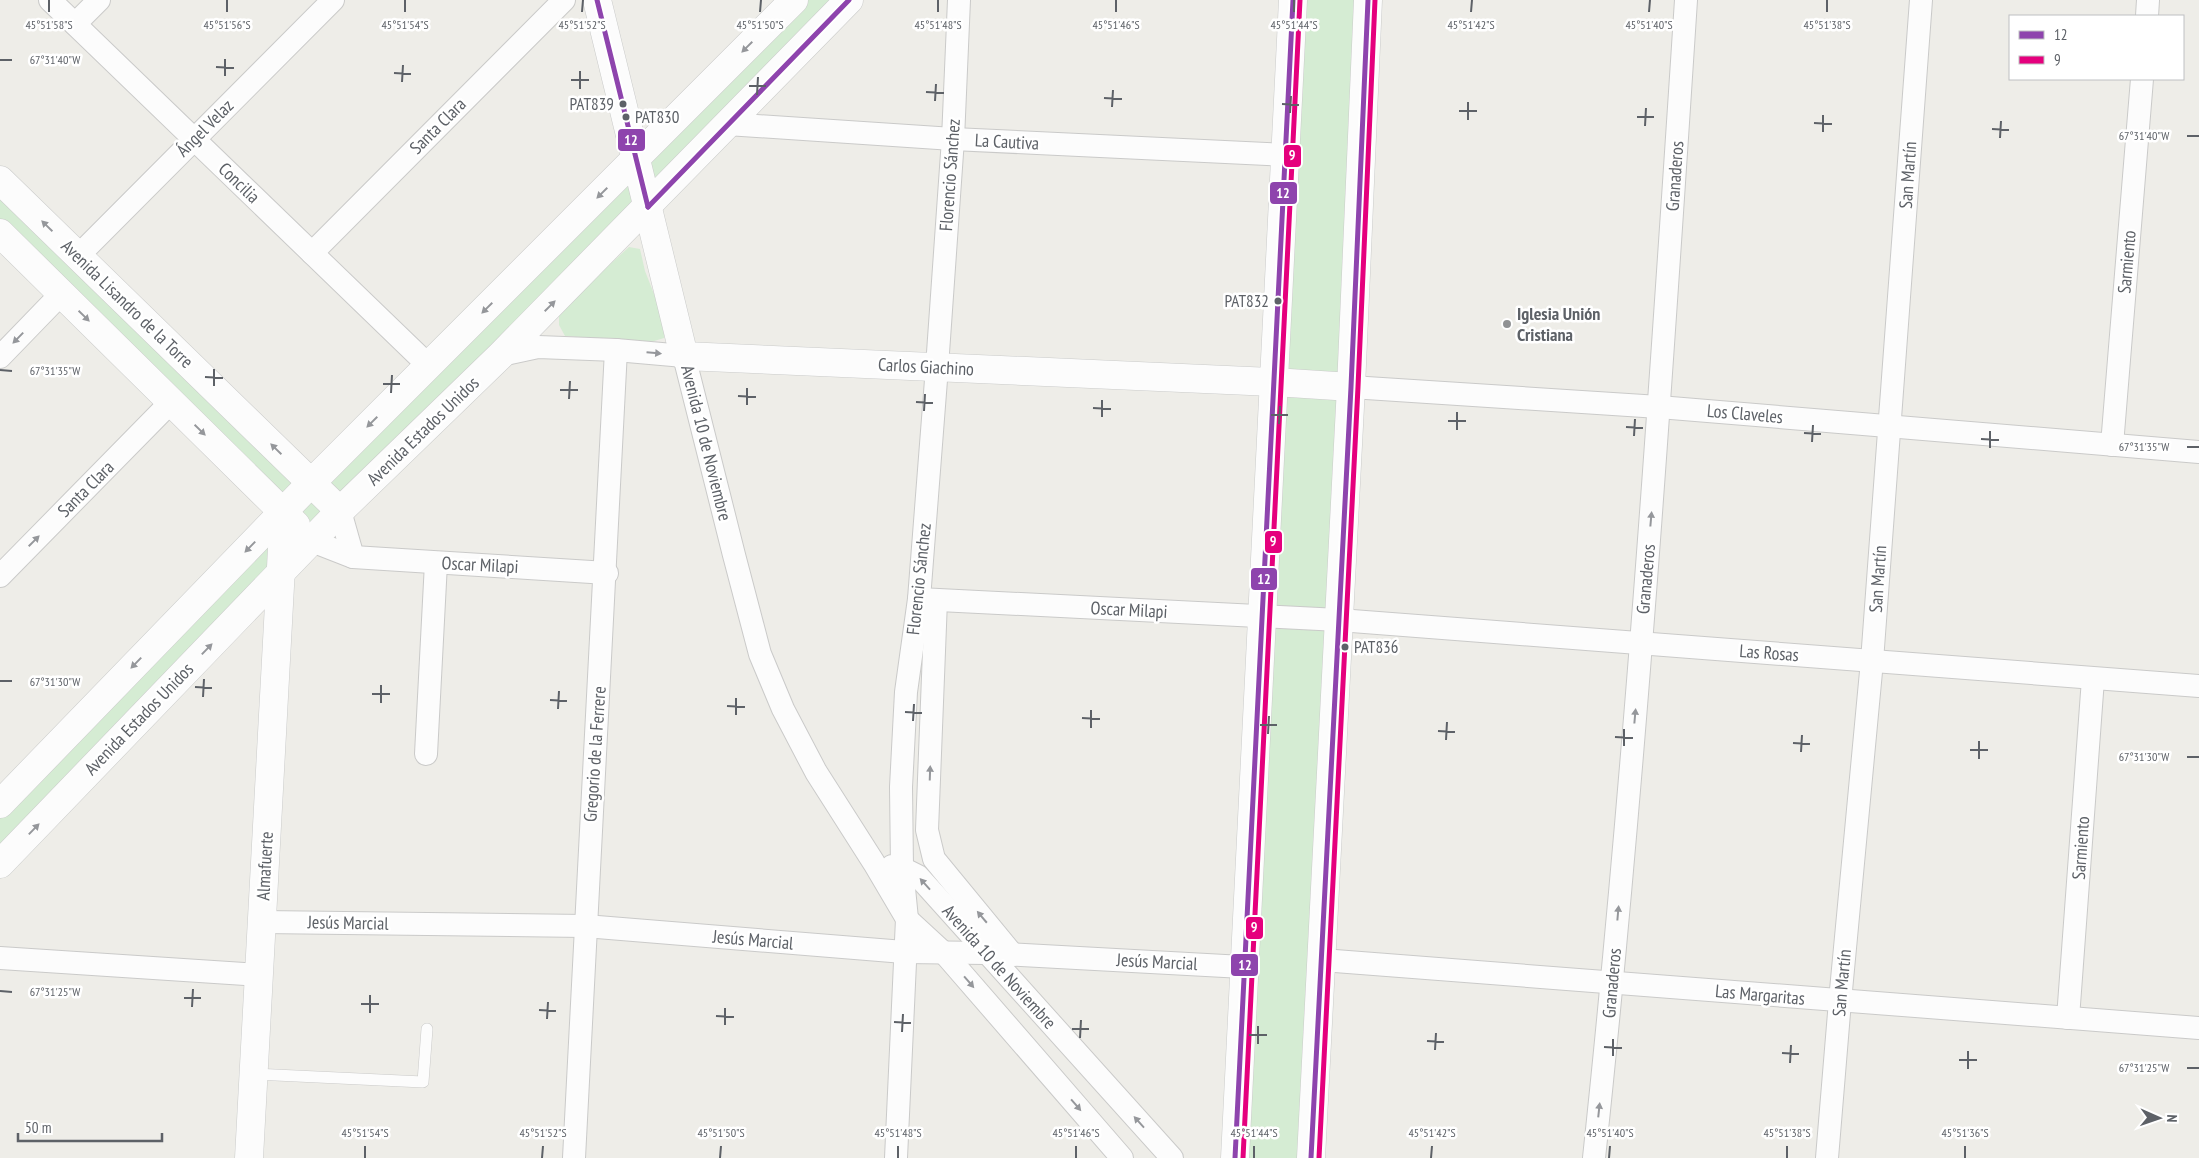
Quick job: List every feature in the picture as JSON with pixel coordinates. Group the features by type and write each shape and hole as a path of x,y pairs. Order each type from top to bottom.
{"main road":[{"name":"Avenida 10 de Noviembre","path":"597,0 684,356"},
{"path":"0,804 311,483 794,0"},
{"name":"Avenida Estados Unidos","path":"0,864 340,512 502,354 849,0"},
{"path":"1235,1158 1243,967 1287,155 1293,0"},
{"path":"1311,1158 1351,387 1368,0"},
{"name":"Avenida Lisandro de la Torre","path":"0,180 340,512"},
{"path":"0,233 312,541"},
{"name":"Carlos Giachino","path":"684,356 1351,387"},
{"name":"Almafuerte","path":"249,1158 284,512"}],"street":[{"name":"Concilia","path":"50,0 429,366"},
{"path":"75,24 99,0"},
{"name":"Ángel Velaz","path":"78,256 333,0"},
{"name":"Santa Clara","path":"312,253 564,0"},
{"name":"Florencio Sánchez","path":"896,1158 907,919 902,868 902,787 906,692 927,599 937,367 953,139 959,0"},
{"name":"Granaderos","path":"1594,1158 1612,982 1641,643 1686,0"},
{"name":"San Martín","path":"1827,1158 1872,661 1921,0"},
{"path":"2147,15 2148,0"},
{"name":"Sarmiento","path":"2112,445 2142,80"},
{"name":"La Cautiva","path":"726,124 953,139 1287,155"},
{"path":"0,357 61,294"},
{"name":"Carlos Giachino","path":"502,354 538,347 616,350 684,356"},
{"name":"Gregorio de la Ferrere","path":"574,1158 585,926 606,573 616,350"},
{"name":"Avenida 10 de Noviembre","path":"684,356 760,654 783,709 816,772 907,919 945,954 1122,1158"},
{"name":"Los Claveles","path":"1351,387 1659,407 2199,452"},
{"name":"Santa Clara","path":"0,576 172,402"},
{"path":"340,512 353,557"},
{"name":"Oscar Milapi","path":"312,541 353,557 606,573"},
{"path":"426,754 436,563"},
{"path":"927,599 928,830 930,848 934,859 1013,955"},
{"name":"Oscar Milapi","path":"927,599 1339,620"},
{"name":"Las Rosas","path":"1339,620 2199,686"},
{"name":"Sarmiento","path":"2068,1018 2093,679"},
{"name":"Avenida 10 de Noviembre","path":"874,863 902,868 918,876 1172,1158"},
{"name":"Jesús Marcial","path":"262,922 585,926 904,952 986,953 1243,967"},
{"path":"0,958 259,975"},
{"name":"Las Margaritas","path":"1322,960 2199,1028"}],"lane":[{"path":"254,1074 423,1082 427,1030"}],"green space":[{"path":"794,0 849,0 0,864 0,804 283,512 0,233 0,180 311,483"},
{"path":"1293,0 1368,0 1311,1158 1235,1158"},
{"path":"629,247 640,249 645,271 665,322 664,338 651,342 565,336 559,325 559,311"}],"transit line":[{"name":"12","path":"597,0 648,207"},
{"name":"12","path":"648,207 849,0"},
{"name":"12","path":"1235,1158 1293,0"},
{"name":"9","path":"1243,1158 1300,0"},
{"name":"12","path":"1311,1158 1351,387 1368,0"},
{"name":"9","path":"1319,1158 1358,387 1375,0"}],"place":[{"name":"PAT839","path":"623,104"},
{"name":"PAT830","path":"626,117"},
{"name":"PAT832","path":"1278,301"},
{"name":"Iglesia Unión Cristiana","path":"1507,324"},
{"name":"PAT836","path":"1345,647"}]}
